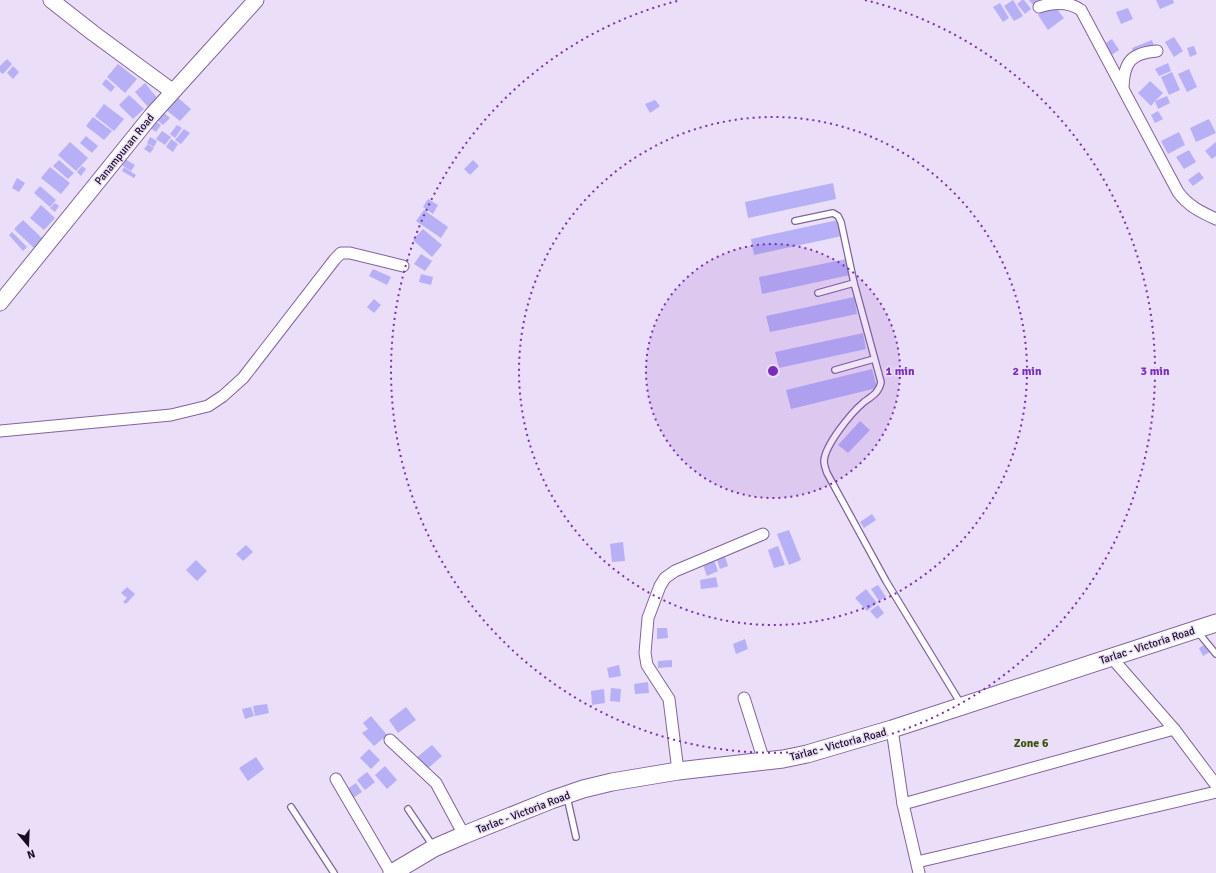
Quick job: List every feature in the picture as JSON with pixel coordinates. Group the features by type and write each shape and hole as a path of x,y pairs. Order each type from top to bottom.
{"main road":[{"name":"Tarlac - Victoria Road","path":"391,873 434,848 566,795 612,782 678,771 764,761 807,754 892,729 1216,623"}],"street":[{"path":"51,0 172,91"},
{"name":"Panampunan Road","path":"0,303 172,91 253,1"},
{"path":"1039,7 1059,3 1072,4 1081,10 1178,192 1185,202 1193,208 1216,219"},
{"path":"1123,88 1124,72 1130,60 1137,54 1157,51"},
{"path":"0,431 171,415 208,406 223,396 243,378 341,253 350,253 403,266"},
{"path":"678,771 669,699 647,665 645,653 648,618 660,586 665,578 675,571 764,534"},
{"path":"1111,657 1174,729 1216,785"},
{"path":"744,698 764,761"},
{"path":"892,729 903,804 919,873"},
{"path":"903,804 1174,729"},
{"path":"390,740 436,783 464,835"},
{"path":"336,779 391,873"},
{"path":"916,862 1216,792"}],"lane":[{"path":"796,221 833,212 838,216 841,222 854,283 881,382 880,388 863,403 841,428 826,453 824,463 839,497 886,581 962,706"},
{"path":"818,293 854,283"},
{"path":"835,370 874,359"},
{"path":"1196,629 1216,654"},
{"path":"566,795 576,836"},
{"path":"291,807 334,873"},
{"path":"408,809 434,848"}],"building":[{"path":"1013,0 1023,16 1014,21 1004,6"},
{"path":"1024,0 1031,9 1025,14 1017,4"},
{"path":"1029,0 1041,0 1034,6"},
{"path":"1156,0 1173,0 1174,3 1160,9"},
{"path":"1000,3 1009,18 1003,22 993,7"},
{"path":"1053,4 1064,18 1048,30 1038,15"},
{"path":"1128,8 1133,19 1121,24 1116,12"},
{"path":"1174,37 1183,51 1174,57 1165,42"},
{"path":"1112,39 1119,50 1110,56 1103,45"},
{"path":"1152,40 1155,48 1135,56 1132,48"},
{"path":"1194,46 1197,54 1190,57 1187,48"},
{"path":"7,59 12,64 3,74 0,72 0,66"},
{"path":"1168,63 1171,71 1159,76 1155,69"},
{"path":"118,64 137,79 125,93 107,77"},
{"path":"13,66 19,72 13,79 7,73"},
{"path":"1189,69 1197,87 1187,92 1178,74"},
{"path":"1172,72 1180,90 1169,95 1161,77"},
{"path":"106,79 115,87 111,92 102,84"},
{"path":"1150,81 1163,93 1151,106 1138,93"},
{"path":"145,83 157,98 148,107 135,92"},
{"path":"129,95 144,109 133,119 119,105"},
{"path":"1167,96 1170,103 1158,109 1155,101"},
{"path":"177,97 191,109 180,121 166,110"},
{"path":"655,100 660,106 650,113 645,104"},
{"path":"104,104 124,119 114,131 95,116"},
{"path":"1158,111 1163,119 1155,123 1151,115"},
{"path":"164,113 170,118 163,125 157,120"},
{"path":"93,117 112,131 104,140 86,126"},
{"path":"1209,119 1216,133 1196,142 1190,128"},
{"path":"154,120 161,125 156,132 149,127"},
{"path":"177,125 182,128 175,138 170,134"},
{"path":"184,129 190,133 181,144 175,140"},
{"path":"162,131 171,137 165,145 156,139"},
{"path":"1179,132 1185,145 1168,154 1161,141"},
{"path":"86,136 98,146 92,153 80,143"},
{"path":"150,137 157,141 154,147 147,143"},
{"path":"171,139 178,144 173,152 166,147"},
{"path":"70,142 88,158 76,171 58,155"},
{"path":"1216,142 1216,156 1212,159 1205,151"},
{"path":"148,144 154,148 150,153 144,149"},
{"path":"1189,150 1196,162 1184,169 1176,157"},
{"path":"125,159 135,165 131,171 122,165"},
{"path":"59,160 74,173 68,179 53,166"},
{"path":"473,160 479,166 470,175 464,169"},
{"path":"82,166 86,169 81,176 77,172"},
{"path":"50,167 70,183 61,194 41,178"},
{"path":"124,167 136,175 134,178 122,171"},
{"path":"1199,172 1204,178 1193,186 1188,180"},
{"path":"17,178 25,183 19,192 12,188"},
{"path":"833,183 836,199 748,218 745,202"},
{"path":"40,186 56,200 50,207 34,193"},
{"path":"428,199 438,205 433,214 423,207"},
{"path":"55,203 59,206 55,212 50,208"},
{"path":"41,205 55,218 44,230 30,218"},
{"path":"424,210 448,227 441,238 416,221"},
{"path":"23,220 43,239 34,248 14,229"},
{"path":"838,220 842,236 754,255 751,239"},
{"path":"423,229 442,245 432,257 413,240"},
{"path":"12,232 27,247 23,251 9,235"},
{"path":"421,254 432,261 425,271 414,264"},
{"path":"846,259 850,275 762,294 759,277"},
{"path":"373,269 391,277 387,285 369,276"},
{"path":"421,274 433,277 431,285 419,282"},
{"path":"854,297 857,314 770,332 766,316"},
{"path":"374,299 381,305 374,313 367,307"},
{"path":"863,333 866,349 779,368 775,352"},
{"path":"872,369 877,388 791,409 786,390"},
{"path":"860,421 870,430 848,453 838,445"},
{"path":"872,514 876,520 864,528 860,522"},
{"path":"789,530 801,560 789,565 777,534"},
{"path":"623,542 625,561 612,562 610,544"},
{"path":"246,545 253,552 243,561 236,554"},
{"path":"778,546 785,565 774,568 768,550"},
{"path":"725,557 728,566 720,569 717,560"},
{"path":"196,560 207,571 197,581 186,570"},
{"path":"714,560 718,571 707,576 703,565"},
{"path":"716,577 718,587 701,589 700,580"},
{"path":"878,585 886,597 879,601 871,589"},
{"path":"127,587 135,594 126,604 123,602 127,598 121,593"},
{"path":"866,589 877,603 867,611 855,598"},
{"path":"878,605 884,613 877,619 870,611"},
{"path":"657,628 667,628 668,638 657,639"},
{"path":"745,639 748,649 736,654 733,644"},
{"path":"1206,644 1210,652 1203,656 1199,648"},
{"path":"672,660 672,667 658,668 658,661"},
{"path":"619,665 621,676 609,678 607,668"},
{"path":"648,682 649,693 635,694 634,684"},
{"path":"611,688 621,689 620,702 610,701"},
{"path":"604,689 605,703 592,705 591,691"},
{"path":"267,704 269,713 255,716 253,706"},
{"path":"251,707 254,716 245,719 242,709"},
{"path":"406,707 416,720 398,733 389,720"},
{"path":"371,716 387,735 374,746 362,733 368,729 363,723"},
{"path":"432,745 442,756 426,770 416,758"},
{"path":"369,749 380,760 371,769 360,758"},
{"path":"256,757 264,769 248,781 239,768"},
{"path":"385,766 397,780 387,789 375,775"},
{"path":"367,772 375,782 365,790 357,780"},
{"path":"356,783 362,792 353,798 347,789"}],"district":[{"name":"Zone 6","path":"1031,743"}]}
